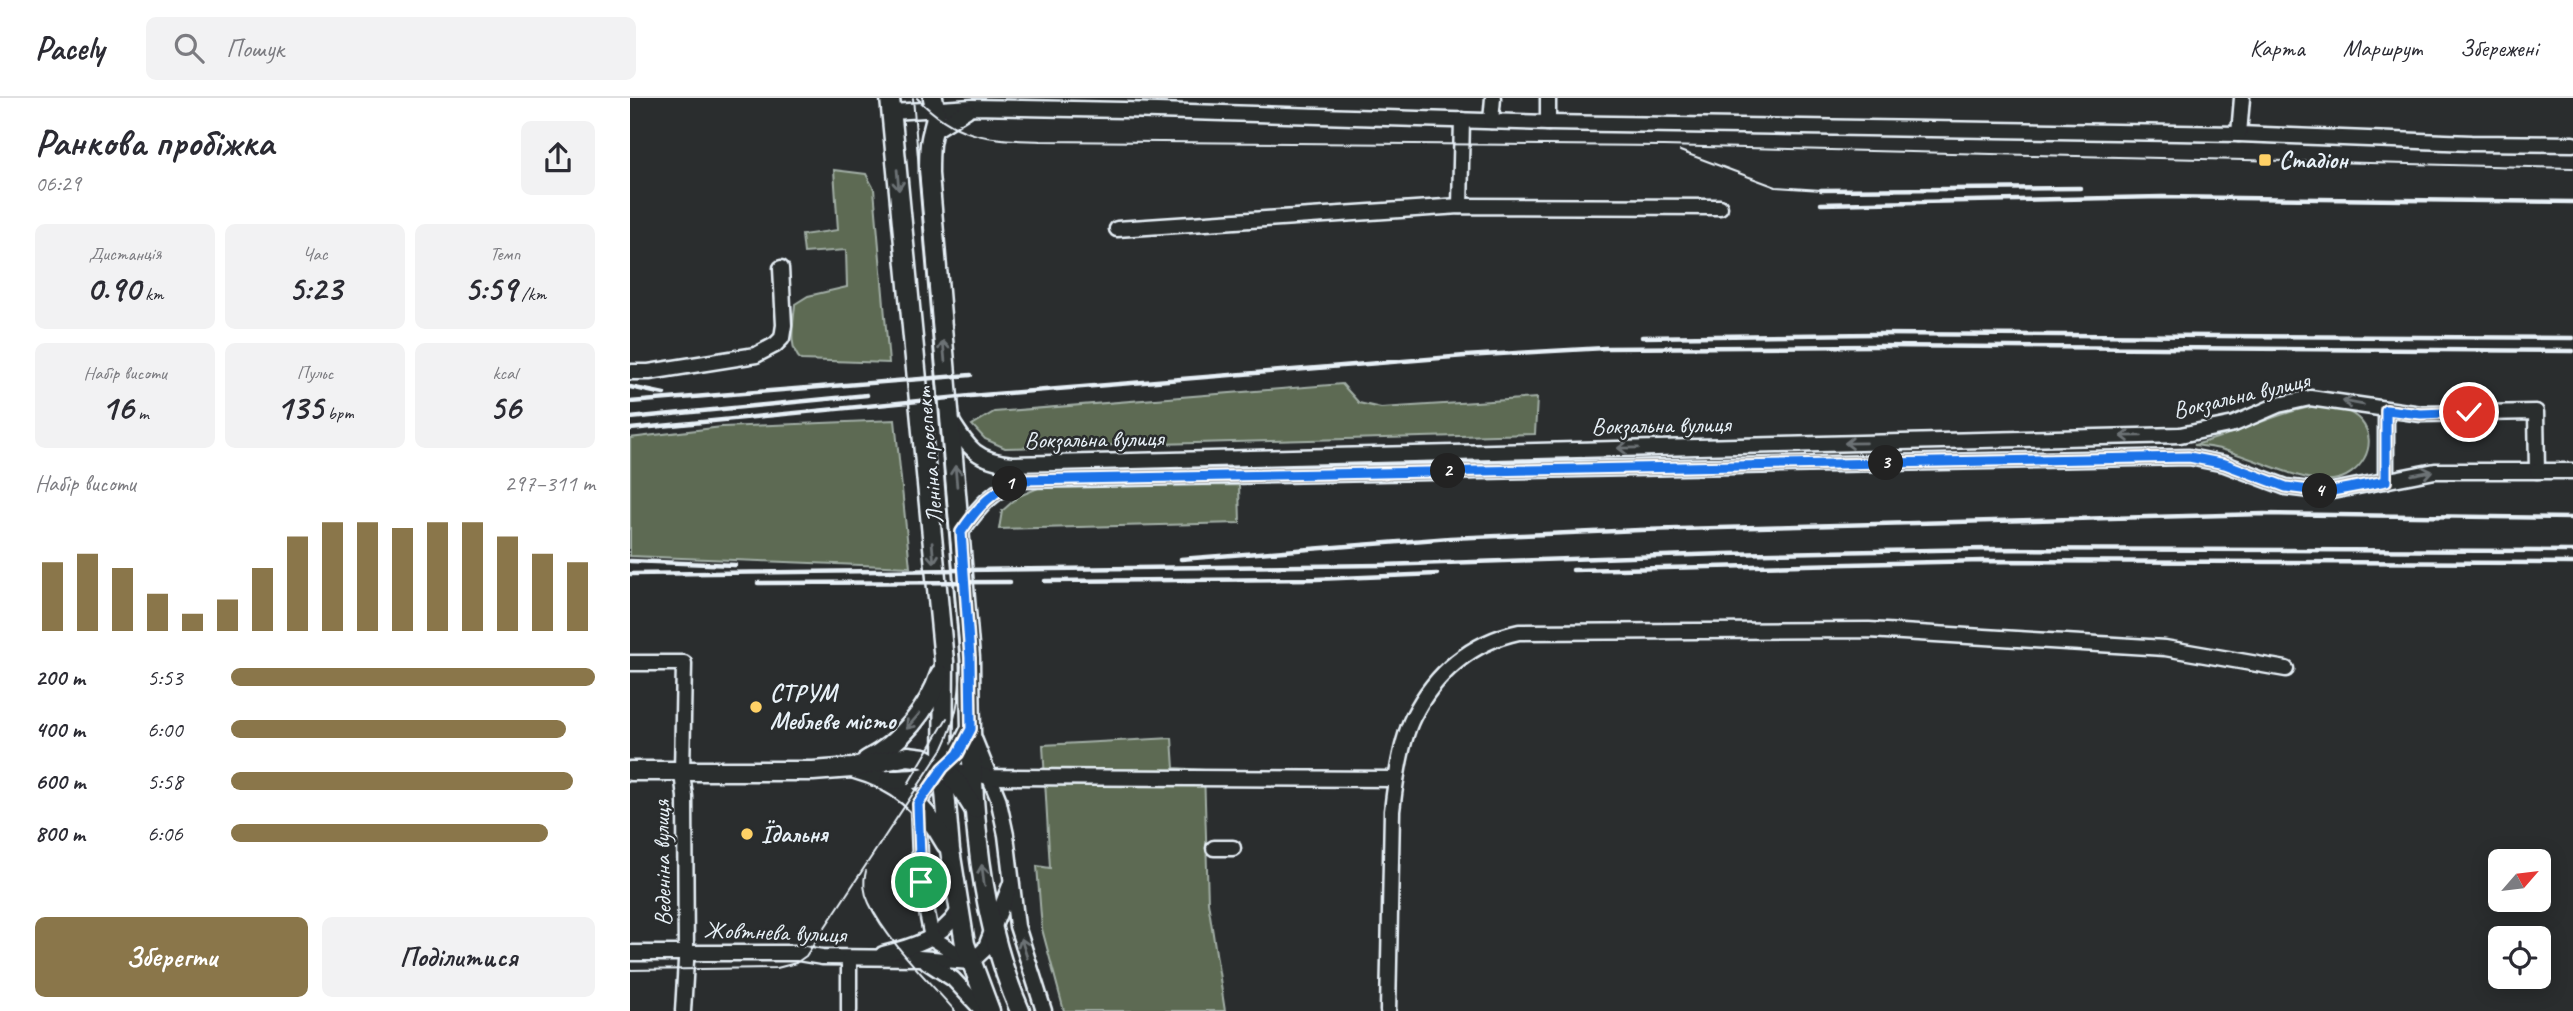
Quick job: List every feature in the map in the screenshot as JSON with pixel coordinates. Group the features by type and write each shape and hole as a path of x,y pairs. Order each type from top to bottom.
{"main road":[{"name":"Леніна проспект","path":"937,102 935,130 930,141 929,174 961,532 970,658 971,729 981,775 975,812 986,902 1004,974 1020,1011"},
{"name":"Леніна проспект","path":"891,105 944,661 943,768 950,850 958,912 971,962 990,1011"},
{"name":"Леніна проспект","path":"852,768 879,755 924,709 936,686 944,661"},
{"path":"852,768 889,780 923,779 943,768 958,754 971,729"},
{"path":"630,771 813,771 852,768 908,756 924,758 943,768 959,785 975,812"},
{"path":"889,780 932,819 950,850"}],"street":[{"path":"1491,121 1493,98"},
{"path":"1548,98 1548,123"},
{"path":"2238,134 2242,98"},
{"path":"891,105 937,102 972,107 1124,104 1548,123 2238,134 2573,144"},
{"path":"935,130 972,107"},
{"path":"1460,206 1462,120"},
{"path":"1117,229 1460,206 1720,207"},
{"path":"630,372 649,372 756,355 775,345 782,338 785,326 781,268"},
{"name":"Вокзальна вулиця","path":"950,419 965,443 984,458 1013,464 2179,435 2234,424 2297,400 2323,398 2421,414 2536,412 2537,471 2435,471 2327,492 2286,487 2225,464 2189,457 1023,480 998,490 972,515 961,532"},
{"path":"2386,410 2386,481"},
{"path":"2537,471 2573,471"},
{"path":"1388,1011 1392,811 1396,779 1412,718 1430,690 1457,660 1496,637 1519,632 1869,630 2165,648 2286,669"},
{"name":"Веденіна вулиця","path":"630,663 684,663 682,773 685,797 686,952 683,1011"},
{"path":"1011,883 985,949 971,962 932,938 921,882 918,804 943,768 981,775 1396,779"},
{"path":"981,775 998,798 1006,835 1017,926 1044,1011"},
{"path":"1214,848 1233,848"},
{"path":"867,958 932,938 951,925 958,912"},
{"path":"900,949 920,932 926,918"},
{"name":"Жовтнева вулиця","path":"630,953 798,953 806,956 919,958 971,962"},
{"path":"849,958 849,1011"},
{"path":"919,958 953,979 983,1011"}],"green space":[{"path":"834,170 866,174 874,189 889,363 801,360 794,348 792,334 795,304 808,296 847,287 846,250 804,253 802,235 838,230"},
{"path":"1342,384 1359,403 1381,408 1537,398 1535,434 1005,448 985,439 972,425 994,412"},
{"path":"2322,405 2353,414 2367,430 2369,440 2364,458 2359,466 2342,478 2307,478 2217,448 2194,445 2289,412"},
{"path":"895,420 910,567 630,556 630,438 722,427"},
{"path":"1239,485 1240,523 999,529 1002,511 1019,496 1043,486"},
{"path":"1172,738 1174,768 1204,770 1208,902 1225,1011 1064,1011 1042,929 1037,866 1050,868 1043,745"}],"tram line":[{"path":"630,970 777,968 796,963 806,956 943,748 951,728 958,698 961,666 913,98"},
{"path":"917,98 931,112 959,129 989,137 1041,141 1663,146 2573,168"},
{"path":"1680,151 1776,187 1821,190"},
{"path":"908,784 947,718"},
{"path":"866,871 865,891 876,917 908,959 955,1011"}],"railway":[{"path":"1821,190 2080,188"},
{"path":"1821,204 2162,197 2573,202"},
{"path":"1642,337 1874,334 2573,338"},
{"path":"630,429 970,396 1465,356 1605,348 1875,346 2573,351"},
{"path":"630,402 971,375"},
{"path":"630,387 664,394"},
{"path":"630,418 867,395"},
{"path":"1181,559 1450,538 1640,530 2264,514 2573,518"},
{"path":"630,574 1383,565 1986,549 2573,551"},
{"path":"630,561 735,565"},
{"path":"1573,570 1983,561 2573,563"},
{"path":"1045,581 1316,579 1437,574"},
{"path":"758,583 1010,582"}],"place":[{"name":"Стадіон","path":"2265,160"},
{"name":"СТРУМ Меблеве місто","path":"756,707"},
{"name":"Їдальня","path":"747,834"}],"route":[{"path":"921,882 918,804 943,768 958,754 971,729 970,658 961,532 972,515 998,490 1023,480 2189,457 2225,464 2286,487 2327,492 2386,481 2386,410 2421,414 2469,412"}]}
